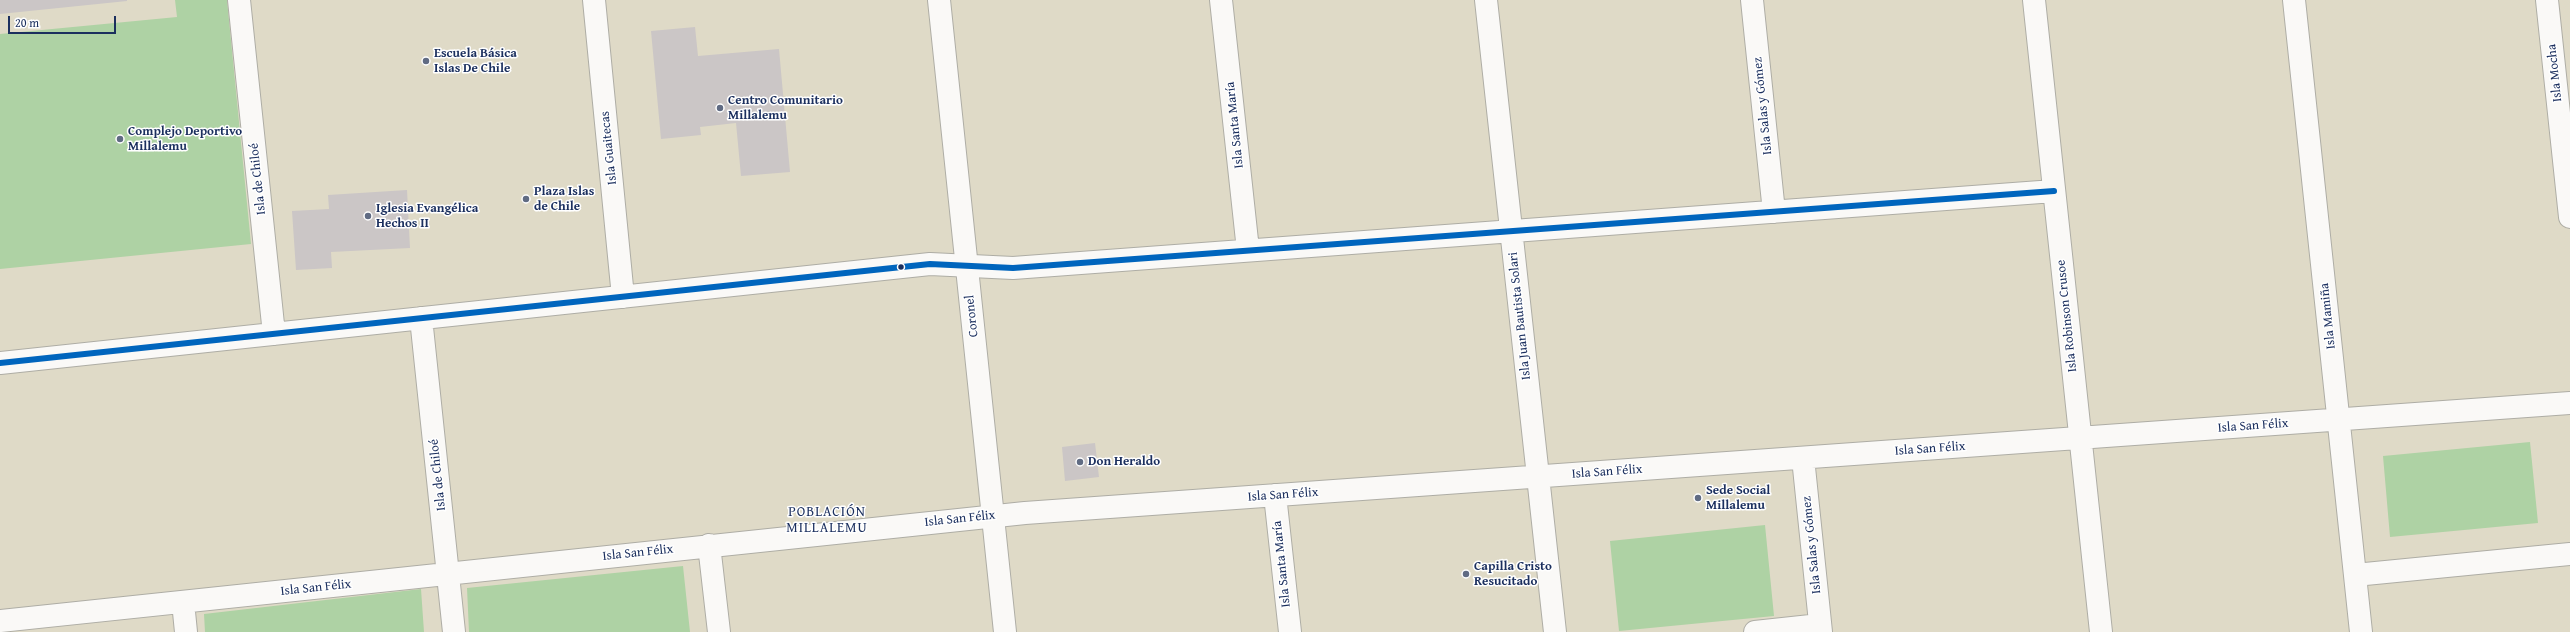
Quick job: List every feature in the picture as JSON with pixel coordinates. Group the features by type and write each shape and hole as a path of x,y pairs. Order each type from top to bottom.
{"street":[{"name":"Isla de Chiloé","path":"240,0 274,334"},
{"name":"Isla Guaitecas","path":"594,0 623,297"},
{"name":"Coronel","path":"939,0 1005,632"},
{"name":"Isla Santa María","path":"1221,0 1248,250"},
{"name":"Isla Juan Bautista Solari","path":"1486,0 1555,632"},
{"name":"Isla Salas y Gómez","path":"1752,0 1774,212"},
{"name":"Isla Robinson Crusoe","path":"2034,0 2101,632"},
{"name":"Isla Mamiña","path":"2294,0 2361,632"},
{"name":"Isla Mocha","path":"2547,0 2570,217"},
{"path":"0,363 930,264 1013,268 2054,191"},
{"name":"Isla de Chiloé","path":"421,318 454,632"},
{"name":"Isla San Félix","path":"0,621 993,516 2570,403"},
{"name":"Isla Salas y Gómez","path":"1803,458 1821,629"},
{"name":"Isla Santa María","path":"1275,495 1290,632"},
{"path":"709,545 718,632"},
{"path":"2355,575 2570,554"},
{"path":"183,602 186,632"},
{"path":"1755,632 1821,629"}],"green space":[{"name":"Complejo Deportivo Millalemu","path":"175,0 227,0 251,244 0,269 0,34 177,17"},
{"path":"2530,442 2538,523 2390,537 2383,456"},
{"path":"1765,525 1774,616 1619,631 1610,541"},
{"path":"683,566 690,632 469,632 467,588"},
{"path":"421,589 424,632 205,632 204,614"}],"building":[{"path":"0,0 127,0 127,1 0,14"},
{"path":"695,27 698,56 779,49 790,172 741,176 736,123 700,127 701,135 661,139 651,31"},
{"path":"407,190 410,248 331,252 332,268 296,270 292,211 329,209 328,195"},
{"name":"Don Heraldo","path":"1095,443 1099,477 1065,481 1062,447"}],"transit line":[{"path":"0,363 930,264 1013,268 2054,191"}],"place":[{"name":"Escuela Básica Islas De Chile","path":"426,61"},
{"name":"Centro Comunitario Millalemu","path":"720,108"},
{"name":"Complejo Deportivo Millalemu","path":"120,139"},
{"name":"Plaza Islas de Chile","path":"526,199"},
{"name":"Iglesia Evangélica Hechos II","path":"368,216"},
{"name":"Don Heraldo","path":"1080,462"},
{"name":"Sede Social Millalemu","path":"1698,498"},
{"name":"Capilla Cristo Resucitado","path":"1466,574"}],"district":[{"name":"POBLACIÓN MILLALEMU","path":"827,520"}]}
